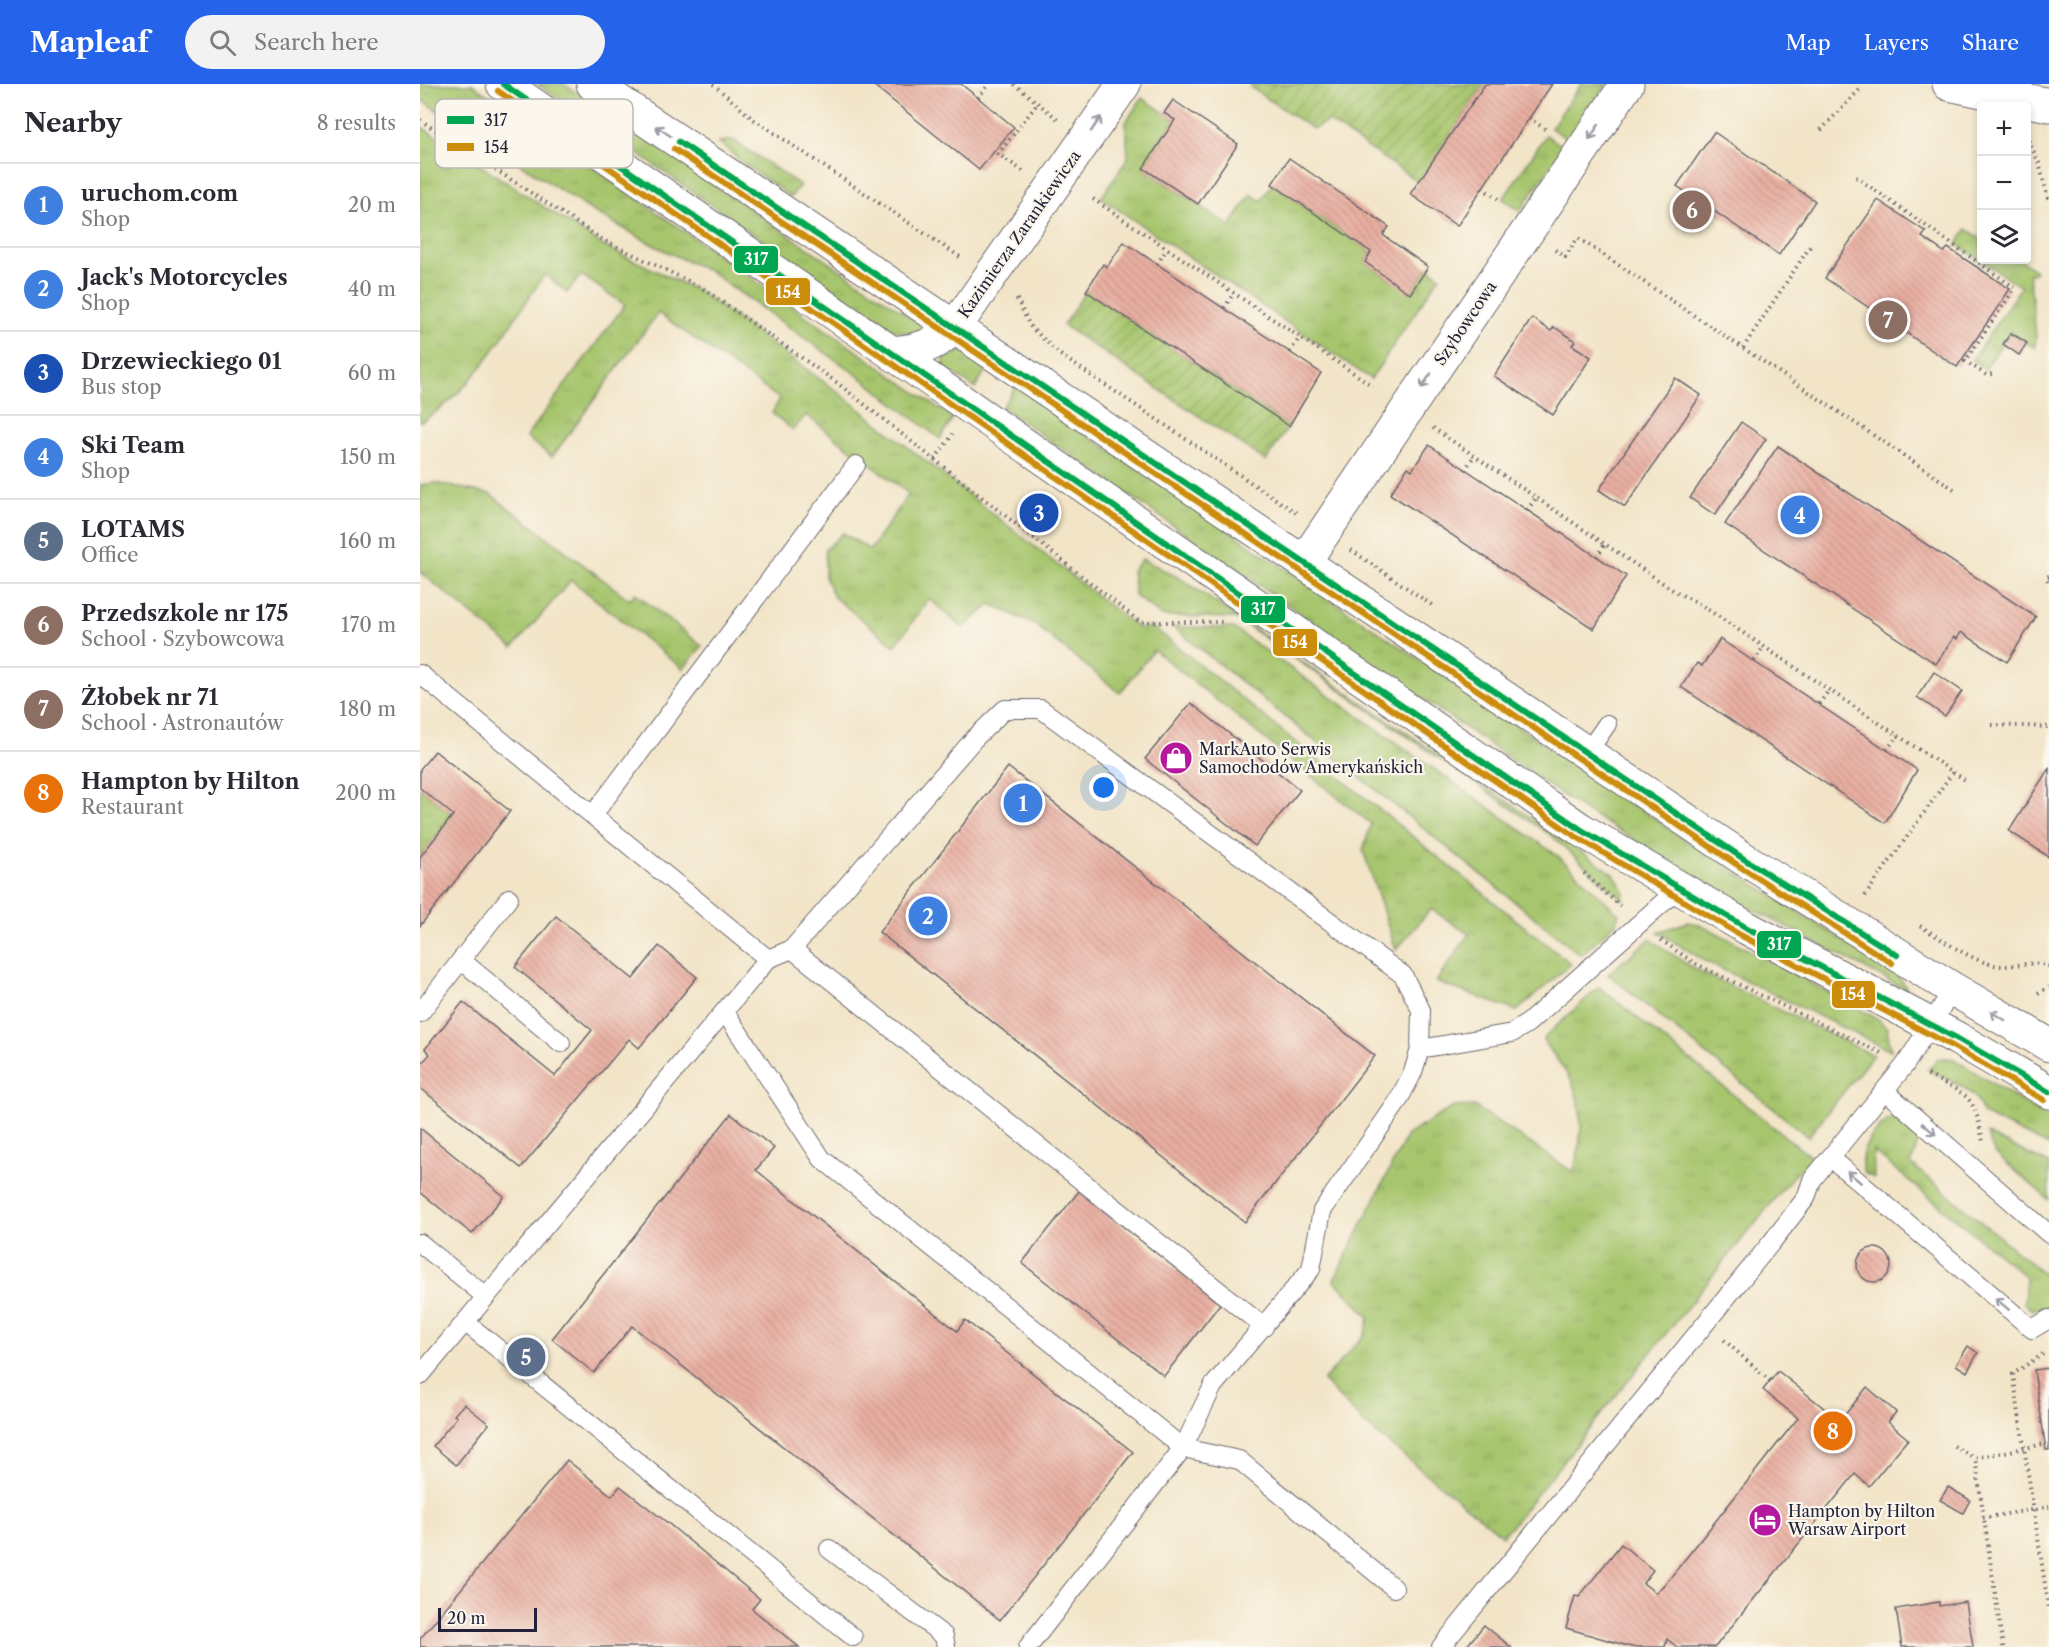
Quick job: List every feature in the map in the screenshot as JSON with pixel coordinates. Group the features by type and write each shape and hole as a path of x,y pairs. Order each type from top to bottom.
{"street":[{"path":"503,84 525,99"},
{"path":"593,84 615,99"},
{"name":"Kazimierza Zarankiewicza","path":"892,353 921,350 940,340 955,327 1124,84"},
{"name":"Szybowcowa","path":"1304,562 1627,84"},
{"path":"1949,84 2049,105"},
{"path":"633,111 1744,859 1953,989 2049,1045"},
{"path":"624,168 1570,822 1678,889 2049,1092"}],"lane":[{"path":"593,815 856,465"},
{"path":"420,674 768,959"},
{"path":"420,1376 768,959 792,949 974,739 1005,709 1041,709 1403,975 1420,1010 1420,1049 1413,1072 1397,1103 1322,1211 1311,1269 1213,1386 1183,1448 1028,1647"},
{"path":"1587,753 1607,724"},
{"path":"1420,1049 1512,1033 1528,1023 1678,889"},
{"path":"420,1013 509,898"},
{"path":"792,949 1264,1327"},
{"path":"461,960 561,1043"},
{"path":"1441,1647 1806,1198 1812,1180 1905,1065 1953,989"},
{"path":"725,1012 822,1159 1183,1448 1239,1460 1394,1588"},
{"path":"1885,1091 2049,1234"},
{"path":"1831,1158 2032,1329 2049,1319"},
{"path":"420,1243 485,1296"},
{"path":"465,1322 853,1637"},
{"path":"829,1549 944,1636 946,1647"}],"path":[{"path":"713,84 753,119 964,260"},
{"path":"978,98 989,84"},
{"path":"1014,84 1067,127"},
{"path":"1821,130 1862,87"},
{"path":"1024,172 998,154 1038,103"},
{"path":"1529,118 1545,129"},
{"path":"420,120 435,130"},
{"path":"2031,147 2049,202"},
{"path":"493,168 603,240 701,287 836,382 1140,622 1224,622"},
{"path":"1856,177 2015,288 1965,361 1986,375 1996,373"},
{"path":"1482,188 1498,199"},
{"path":"1093,199 1373,386"},
{"path":"1550,246 1565,257 1578,238 1954,489"},
{"path":"1743,348 1810,245"},
{"path":"1157,264 1167,249"},
{"path":"1224,308 1234,293"},
{"path":"1015,296 1030,326 1059,354 1302,517"},
{"path":"1290,352 1300,338"},
{"path":"1426,424 1965,780"},
{"path":"935,460 954,432"},
{"path":"1465,470 1474,456"},
{"path":"1527,510 1536,498"},
{"path":"1597,557 1605,544"},
{"path":"1345,546 1442,612"},
{"path":"2049,576 2046,577 2049,583"},
{"path":"1754,661 1764,646"},
{"path":"1819,704 1828,690"},
{"path":"1992,725 2049,727"},
{"path":"1887,750 1898,735"},
{"path":"1859,902 1953,772"},
{"path":"1579,868 1623,909"},
{"path":"1857,888 1872,898"},
{"path":"1917,924 1984,962 2006,966 2029,964 2049,966"},
{"path":"1654,935 1694,963 1889,1057"},
{"path":"2038,993 2049,987"},
{"path":"1928,1075 1971,1099 1977,1111 1986,1150"},
{"path":"1705,1324 1770,1381"},
{"path":"2049,1350 2013,1374 2049,1608"},
{"path":"1954,1446 1975,1458 2045,1444"},
{"path":"1975,1458 2003,1647"},
{"path":"1983,1518 2049,1507"}],"green space":[{"path":"420,84 472,84 494,99 435,99 435,109 420,99"},
{"path":"537,84 564,84 586,99 559,99"},
{"path":"1252,84 1485,84 1419,182 1328,121 1313,129 1250,87"},
{"path":"1581,84 1607,84 1569,140 1551,128"},
{"path":"1142,98 1175,120 1143,168 1230,226 1251,194 1261,201 1272,184 1371,252 1365,262 1410,293 1428,267 1440,276 1371,379 1101,198 1128,158 1126,122"},
{"path":"420,126 435,136 435,168 484,168 604,246 700,292 838,392 1138,628 1153,627 1571,964 1517,1011 1436,982 1469,934 1431,909 1396,950 1363,850 1371,824 1154,650 1120,693 1035,625 991,604 963,628 929,599 895,646 834,597 825,577 825,550 843,533 870,550 909,494 806,415 793,430 772,413 780,399 658,313 552,457 526,437 625,305 581,275 567,293 545,274 474,376 439,410 420,422"},
{"path":"633,130 927,328 919,336 891,329 633,150"},
{"path":"1546,135 1564,147 1520,211 1503,199"},
{"path":"733,140 800,185 791,197 743,163 719,142"},
{"path":"526,168 593,168 953,418 940,439 860,377 709,271 659,248 594,212"},
{"path":"1967,229 1977,236 1977,257 1957,244"},
{"path":"1987,264 2026,264 2036,271 2033,274 2029,273 2036,336 2035,348 2010,332 1985,369 1972,360 2021,287"},
{"path":"1086,291 1289,426 1266,461 1063,325"},
{"path":"962,351 988,367 975,388 942,366 945,358"},
{"path":"1016,387 1701,850 1897,975 1910,992 1732,898 1581,808 1002,407"},
{"path":"435,483 490,494 630,600 635,593 702,646 683,669 571,580 513,648 420,572 420,485"},
{"path":"1142,559 1181,579 1614,874 1624,891 1623,900 1553,837 1236,618 1162,616 1135,596 1132,571"},
{"path":"1173,627 1233,628 1558,856 1619,914 1616,923 1581,955"},
{"path":"420,788 453,815 420,857"},
{"path":"1688,922 1704,926 1877,1018 1887,1028 1891,1051 1705,961 1658,932"},
{"path":"1650,939 1693,968 1873,1055 1808,1137 1608,974"},
{"path":"1599,987 1812,1158 1800,1172 1797,1171 1503,1536 1367,1426 1323,1381 1366,1333 1369,1317 1334,1280 1407,1135 1453,1107 1474,1106 1573,1172 1581,1128 1579,1105 1569,1077 1543,1039"},
{"path":"1938,1059 1954,1059 2049,1119 2049,1146 1983,1114 1980,1105 1969,1091 1928,1070"},
{"path":"1894,1117 1907,1119 1921,1132 1911,1164 2044,1274 2049,1256 2049,1307 2031,1310 2024,1303 2026,1277 1873,1151 1874,1178 1864,1173 1862,1157 1869,1140 1880,1127"},
{"path":"1987,1134 2049,1164 2049,1200 1994,1152"}],"building":[{"path":"872,84 961,84 1014,127 979,170"},
{"path":"1485,84 1552,84 1457,226 1410,194"},
{"path":"1173,100 1238,144 1198,204 1143,168 1175,120 1164,113"},
{"path":"1714,132 1815,201 1779,255 1677,186"},
{"path":"1289,158 1389,227 1383,235 1428,267 1410,294 1365,262 1371,252 1272,184"},
{"path":"1878,200 1926,232 1922,237 1944,252 1948,248 2010,289 1957,367 1825,278"},
{"path":"1124,242 1321,373 1289,426 1086,291 1103,264 1107,267"},
{"path":"1532,318 1551,331 1554,327 1575,341 1572,345 1591,357 1553,415 1494,376"},
{"path":"2011,333 2027,343 2019,355 2003,344"},
{"path":"1675,378 1701,395 1625,507 1599,490"},
{"path":"1741,422 1766,439 1715,515 1690,498"},
{"path":"1429,445 1626,576 1594,629 1390,494 1408,467 1412,470"},
{"path":"1778,446 2036,617 2007,662 1961,632 1957,639 1954,637 1936,664 1725,524"},
{"path":"1720,639 1917,770 1885,823 1681,687 1697,663 1702,666"},
{"path":"1934,672 1962,691 1945,716 1917,697"},
{"path":"1191,703 1300,790 1255,846 1145,759"},
{"path":"435,751 510,811 420,926 420,857 453,815 420,788 420,769"},
{"path":"1008,767 1375,1056 1245,1222 879,932"},
{"path":"2049,768 2049,857 2009,831"},
{"path":"556,916 633,979 659,946 697,977 639,1048 629,1039 521,1168 420,1088 420,1065 430,1054 425,1049 463,1002 555,1076 592,1030 515,967"},
{"path":"731,1114 774,1148 756,1170 957,1331 965,1320 1133,1452 1000,1620 632,1326 594,1373 552,1339"},
{"path":"420,1128 504,1196 472,1234 420,1192"},
{"path":"1079,1191 1220,1304 1164,1376 1022,1263"},
{"path":"1874,1248 1886,1253 1891,1265 1886,1277 1874,1282 1862,1277 1857,1265 1862,1253"},
{"path":"1968,1346 1978,1353 1967,1372 1956,1365"},
{"path":"2049,1368 2049,1450 2046,1450 2034,1370"},
{"path":"1778,1371 1840,1421 1867,1387 1896,1412 1888,1422 1908,1439 1869,1486 1855,1474 1715,1647 1677,1647 1667,1639 1665,1647 1631,1647 1566,1628 1575,1596 1579,1597 1621,1544 1653,1570 1643,1583 1656,1593 1670,1578 1798,1418 1763,1390"},
{"path":"464,1404 489,1424 456,1465 433,1446 457,1417 454,1415"},
{"path":"567,1460 612,1496 620,1486 669,1524 760,1599 752,1609 799,1647 420,1647 420,1639"},
{"path":"1948,1487 1970,1500 1963,1513 1940,1500"},
{"path":"1939,1602 1939,1606 1966,1602 1973,1647 1902,1647 1896,1609"},
{"path":"1484,1625 1511,1647 1466,1647"}],"transit line":[{"name":"317","path":"503,84 525,99"},
{"name":"154","path":"498,91 510,99"},
{"name":"317","path":"679,142 1744,859 1897,955"},
{"name":"154","path":"674,149 1739,866 1892,963"},
{"name":"154","path":"609,168 1575,836 1742,936 1954,1047 2044,1100"},
{"name":"317","path":"624,168 1580,829 1747,928 1958,1039 2049,1092"}],"place":[{"name":"Przedszkole nr 175","path":"1692,210"},
{"name":"Żłobek nr 71","path":"1888,320"},
{"name":"Drzewieckiego 01","path":"1039,513"},
{"name":"Ski Team","path":"1800,515"},
{"name":"MarkAuto Serwis Samochodów Amerykańskich","path":"1176,758"},
{"name":"uruchom.com","path":"1023,803"},
{"name":"Jack's Motorcycles","path":"928,916"},
{"name":"LOTAMS","path":"526,1357"},
{"name":"Hampton by Hilton","path":"1833,1431"},
{"name":"Hampton by Hilton Warsaw Airport","path":"1765,1520"}]}
